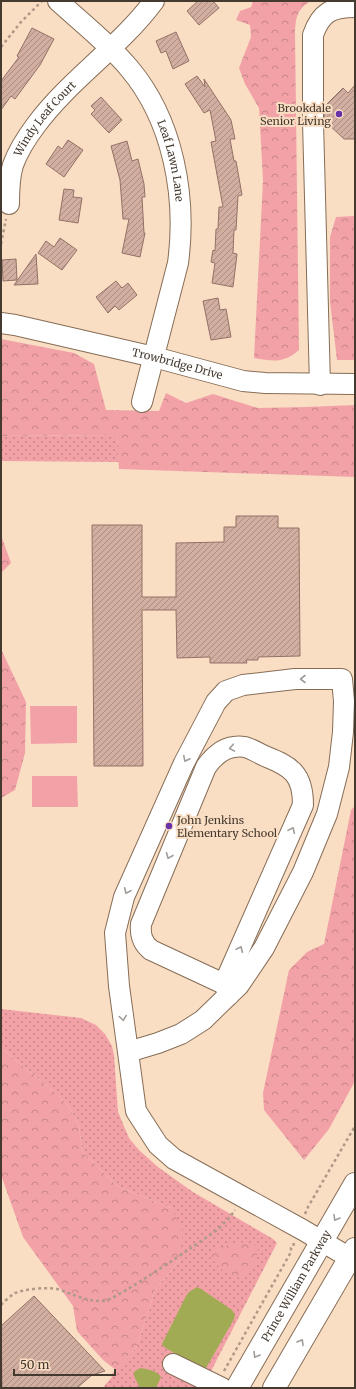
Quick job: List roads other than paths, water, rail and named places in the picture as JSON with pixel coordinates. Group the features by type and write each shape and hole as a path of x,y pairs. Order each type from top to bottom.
{"highway":[{"name":"Prince William Parkway","path":"237,1388 355,1184"},
{"path":"274,1388 353,1256"}],"street":[{"name":"Leaf Lawn Lane","path":"58,1 110,48 129,68 145,90 157,114 167,138 173,159 180,198 181,237 178,263 142,402"},
{"name":"Windy Leaf Court","path":"9,204 10,176 20,149 30,134 55,102 132,26 154,1"},
{"path":"320,385 313,122 313,35 316,25 329,11 338,8 355,6"},
{"name":"Trowbridge Drive","path":"1,323 154,357 243,381 320,385 355,384"},
{"path":"128,1052 181,1034 203,1020 227,990 303,805 303,795 300,784 294,773 283,764 245,747 234,747 221,751 213,757 206,767 141,924 140,932 146,946 157,954 227,990 240,985 264,948 303,872 327,814 339,767 343,732 344,701 342,679 295,679 243,685 226,691 216,702 184,763 127,890 115,933 119,986 136,1111 158,1145 174,1159 322,1241 353,1256"},
{"path":"173,1364 211,1386"}],"place":[{"name":"Brookdale Senior Living","path":"339,114"},
{"name":"John Jenkins Elementary School","path":"169,826"}]}
